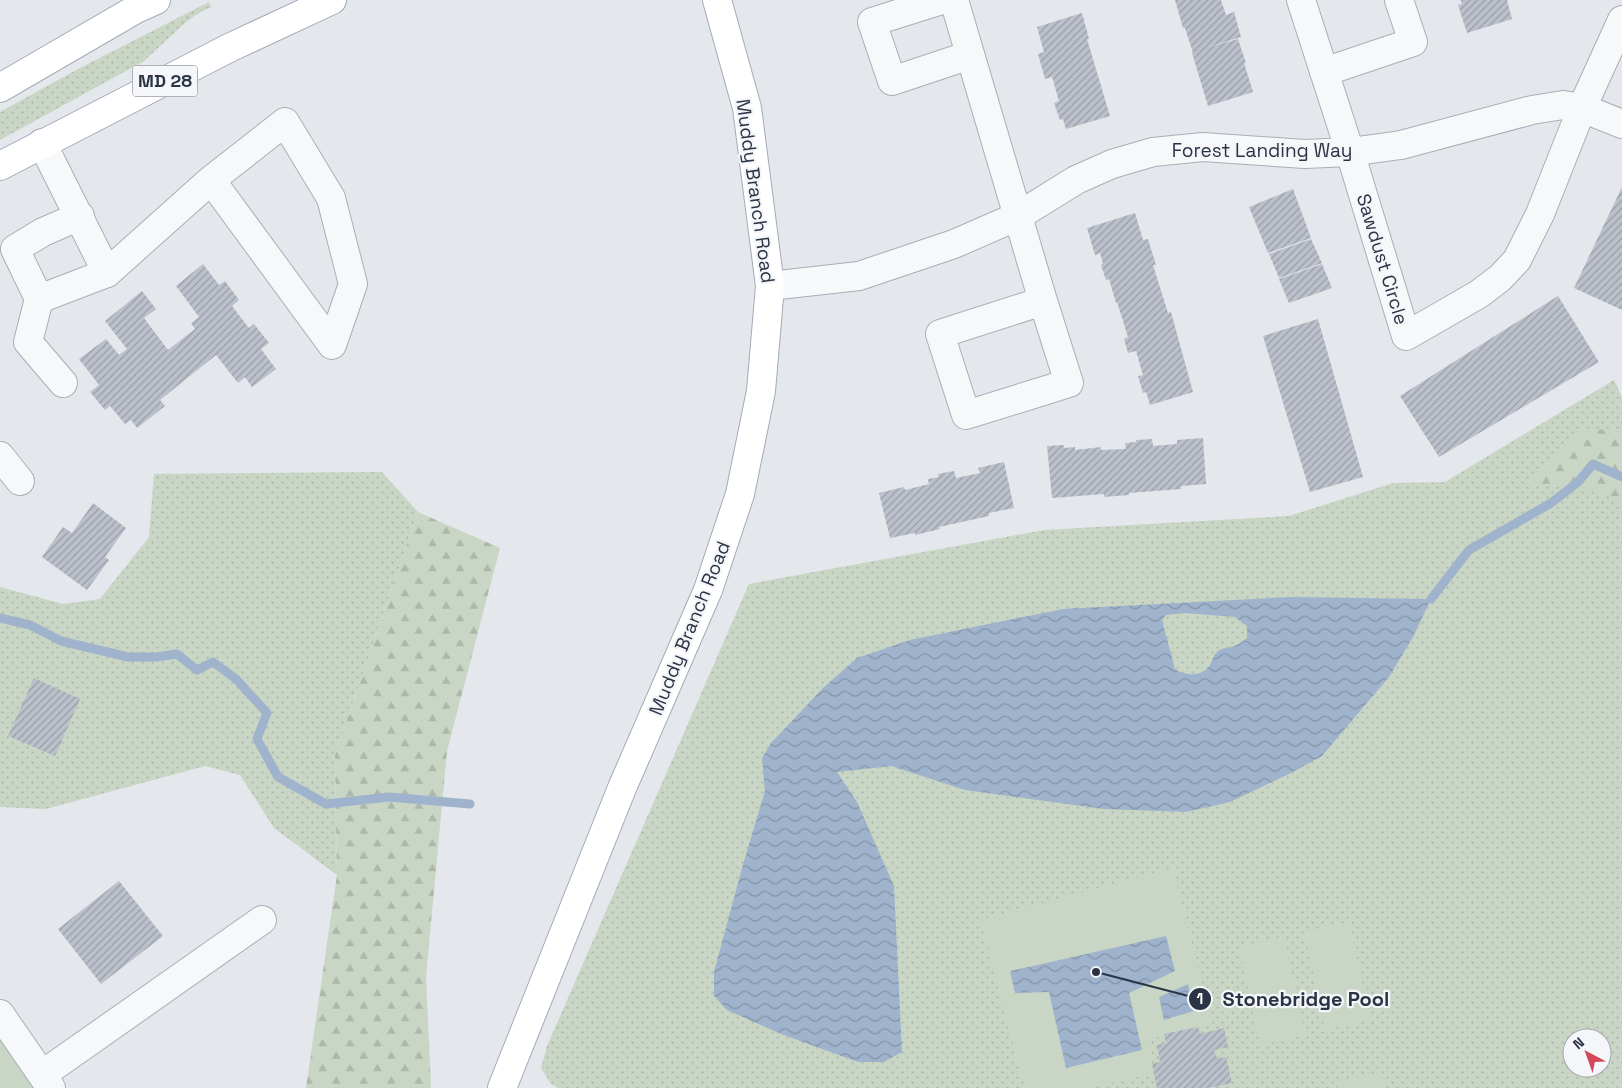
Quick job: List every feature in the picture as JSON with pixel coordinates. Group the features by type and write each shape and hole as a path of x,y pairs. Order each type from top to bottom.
{"main road":[{"path":"0,88 136,9 156,0"},
{"name":"MD 28","path":"0,166 229,48 332,0"},
{"name":"Muddy Branch Road","path":"502,1088 622,788 708,590 740,494 761,391 770,286 748,108 717,0"}],"street":[{"path":"942,0 872,22 892,81 970,55"},
{"path":"954,0 1069,383 966,415 940,334 1043,301"},
{"path":"1301,0 1350,152"},
{"path":"1324,72 1413,42 1398,0"},
{"path":"1582,108 1622,20"},
{"name":"Forest Landing Way","path":"770,286 859,276 954,244 1018,216 1076,180 1112,164 1153,152 1203,147 1305,154 1350,152 1401,145 1532,110 1562,105 1582,108 1622,124"},
{"name":"Sawdust Circle","path":"1350,152 1406,336 1479,294 1500,278 1517,260 1540,214 1582,108"},
{"path":"39,299 107,273 211,180 286,122 330,198 353,284 332,345 211,180"},
{"path":"42,143 107,273"},
{"path":"63,383 28,342 39,299 16,249 42,232 80,216"},
{"path":"0,456 20,481"},
{"path":"0,1014 47,1081 262,920"}],"green space":[{"path":"209,2 211,7 185,23 144,61 0,140 0,112 78,69"},
{"path":"1614,380 1622,397 1622,1088 559,1088 551,1084 541,1068 547,1046 749,584 1044,530 1289,516 1393,483 1445,482"},
{"path":"1582,429 1622,430 1622,504 1598,491 1528,484"},
{"path":"382,472 418,512 335,755 337,875 274,828 240,775 205,766 46,809 0,807 0,587 63,604 100,599 149,537 154,474"},
{"path":"418,512 500,548 447,751 426,977 431,1087 306,1088 337,875 335,755"},
{"path":"1173,868 1212,1024 1147,1040 1154,1073 1088,1088 1025,1088 980,920"},
{"path":"1349,922 1370,1020 1325,1030 1305,932"},
{"path":"1284,937 1305,1035 1260,1045 1239,946"},
{"path":"0,1014 51,1088 0,1088"},
{"path":"1382,1072 1385,1088 1338,1088 1336,1082"}],"water":[{"path":"1290,597 1431,599 1413,637 1389,677 1322,756 1230,802 1186,812 1104,809 965,790 891,766 837,772 857,802 894,886 902,1052 884,1062 858,1062 781,1034 727,1010 714,996 714,972 765,791 762,758 771,743 823,688 857,658 910,640 1063,609","holes":["1185,613 1235,617 1247,626 1247,638 1237,645 1218,651 1210,665 1203,672 1189,674 1175,669 1162,620 1166,615"]},
{"path":"1166,936 1175,971 1129,993 1142,1050 1066,1068 1049,992 1015,993 1010,971"},
{"path":"1188,984 1194,1011 1164,1020 1159,997"}],"building":[{"path":"1175,0 1221,0 1226,15 1234,12 1241,37 1205,48 1238,39 1253,92 1208,106"},
{"path":"1461,0 1507,0 1512,19 1467,33 1458,5 1462,4"},
{"path":"1082,13 1089,39 1087,39 1110,116 1066,129 1063,119 1060,120 1054,103 1059,101 1052,77 1045,79 1038,54 1044,52 1037,27"},
{"path":"1622,187 1622,310 1574,288"},
{"path":"1293,189 1311,238 1268,253 1249,207"},
{"path":"1135,213 1143,240 1148,239 1156,265 1153,265 1168,313 1171,312 1193,392 1150,405 1146,392 1143,393 1138,376 1143,375 1136,351 1128,353 1124,339 1128,337 1117,302 1109,279 1106,280 1101,265 1103,264 1100,253 1095,255 1087,228"},
{"path":"1311,239 1322,263 1279,278 1269,254"},
{"path":"203,264 219,285 225,281 239,300 232,306 249,328 254,324 269,343 261,349 276,369 252,387 245,377 238,383 216,355 160,400 165,406 137,428 131,420 125,424 110,406 105,410 90,392 99,385 79,359 106,339 119,355 127,349 105,321 142,291 156,309 144,318 168,350 195,329 191,323 199,317 176,286"},
{"path":"1322,264 1332,288 1289,303 1279,279"},
{"path":"1558,296 1599,362 1439,457 1400,396"},
{"path":"1318,319 1363,477 1310,492 1263,336"},
{"path":"1203,438 1206,484 1181,486 1181,489 1129,493 1129,495 1104,497 1104,494 1052,498 1047,446 1064,445 1064,448 1075,447 1075,450 1101,447 1101,450 1126,449 1125,443 1136,442 1136,440 1152,439 1153,446 1177,444 1177,440"},
{"path":"1004,462 1014,508 989,513 989,516 939,527 940,529 890,538 879,493 904,487 905,490 929,484 928,479 939,477 938,474 954,471 956,478 980,473 978,468"},
{"path":"93,503 126,528 105,557 109,560 87,590 42,557 63,527 72,533"},
{"path":"34,678 80,699 55,756 8,736"},
{"path":"119,881 163,936 101,984 58,929"},
{"path":"1198,1027 1200,1034 1224,1028 1228,1047 1214,1050 1217,1059 1226,1057 1232,1083 1209,1088 1157,1088 1152,1064 1160,1062 1157,1045 1166,1043 1164,1034"}],"waterway":[{"path":"1431,599 1469,550 1551,503 1578,482 1593,464 1622,477"},
{"path":"0,618 30,625 61,641 128,657 156,657 177,654 197,670 213,662 236,679 267,713 257,739 278,777 326,804 389,797 470,804"}],"place":[{"name":"Stonebridge Pool","path":"1096,972"}]}
